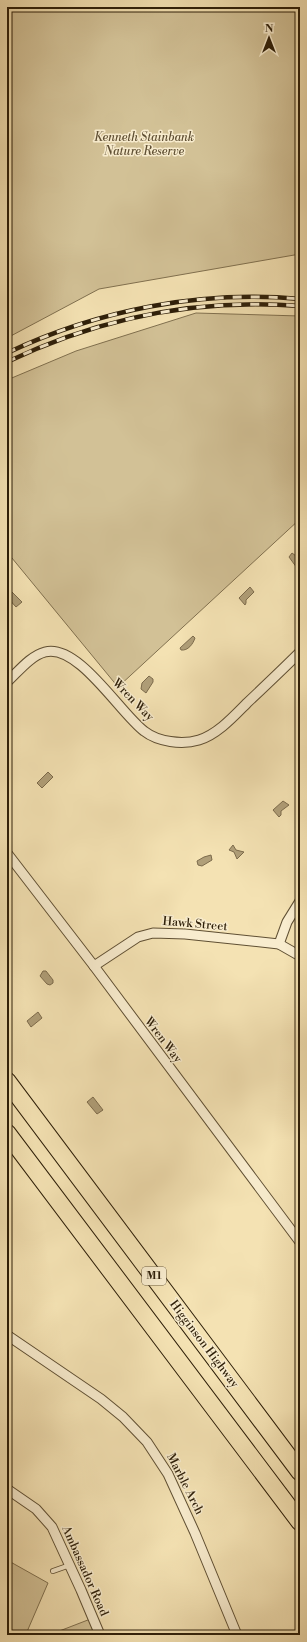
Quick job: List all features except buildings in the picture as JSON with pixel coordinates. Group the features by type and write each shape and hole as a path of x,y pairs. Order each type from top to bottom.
{"highway":[{"name":"Higginson Highway","path":"7,1081 300,1472"},
{"name":"M1","path":"7,1133 300,1522"}],"street":[{"name":"Wren Way","path":"7,682 23,667 44,652 52,651 63,653 72,658 94,677 144,731 156,738 183,742 198,740 209,736 230,720 300,652"},
{"name":"Wren Way","path":"7,853 94,966 300,1242"},
{"path":"279,944 287,922 300,901"},
{"name":"Hawk Street","path":"94,966 138,937 153,933 185,934 279,944 300,956"},
{"name":"Marble Arch","path":"7,1335 100,1398 123,1417 147,1442 168,1474 178,1495 225,1603 237,1635"},
{"name":"Ambassador Road","path":"7,1489 36,1509 46,1518 56,1534 100,1635"}],"lane":[{"path":"53,1571 70,1565"}],"green space":[{"name":"Kenneth Stainbank Nature Reserve","path":"7,7 300,7 300,254 99,289 7,338"},
{"path":"196,313 300,316 300,519 118,687 7,552 7,380 76,351"},
{"path":"7,1560 48,1583 26,1634 30,1635 7,1635"},
{"path":"93,1618 100,1635 49,1635"}],"shaded area":[{"path":"292,553 300,559 300,569 297,568 289,557"},
{"path":"250,587 254,592 246,600 245,605 239,598"},
{"path":"10,590 22,602 16,607 7,597 7,593"},
{"path":"193,636 195,638 192,645 184,650 181,650 180,648"},
{"path":"149,676 153,679 153,682 146,693 141,689 142,683"},
{"path":"48,772 53,777 42,788 37,783"},
{"path":"283,801 289,805 281,811 281,815 279,817 273,810"},
{"path":"233,845 236,850 244,852 237,859 234,852 229,850"},
{"path":"211,855 212,860 202,866 198,865 197,861"},
{"path":"43,971 46,971 53,980 53,983 50,985 47,984 40,976"},
{"path":"38,1012 42,1018 31,1027 27,1021"},
{"path":"93,1097 103,1110 97,1114 87,1102"}],"railway":[{"path":"7,353 77,325 150,306 225,298 262,297 300,299"},
{"path":"7,362 77,334 150,314 224,305 262,304 300,306"}]}
